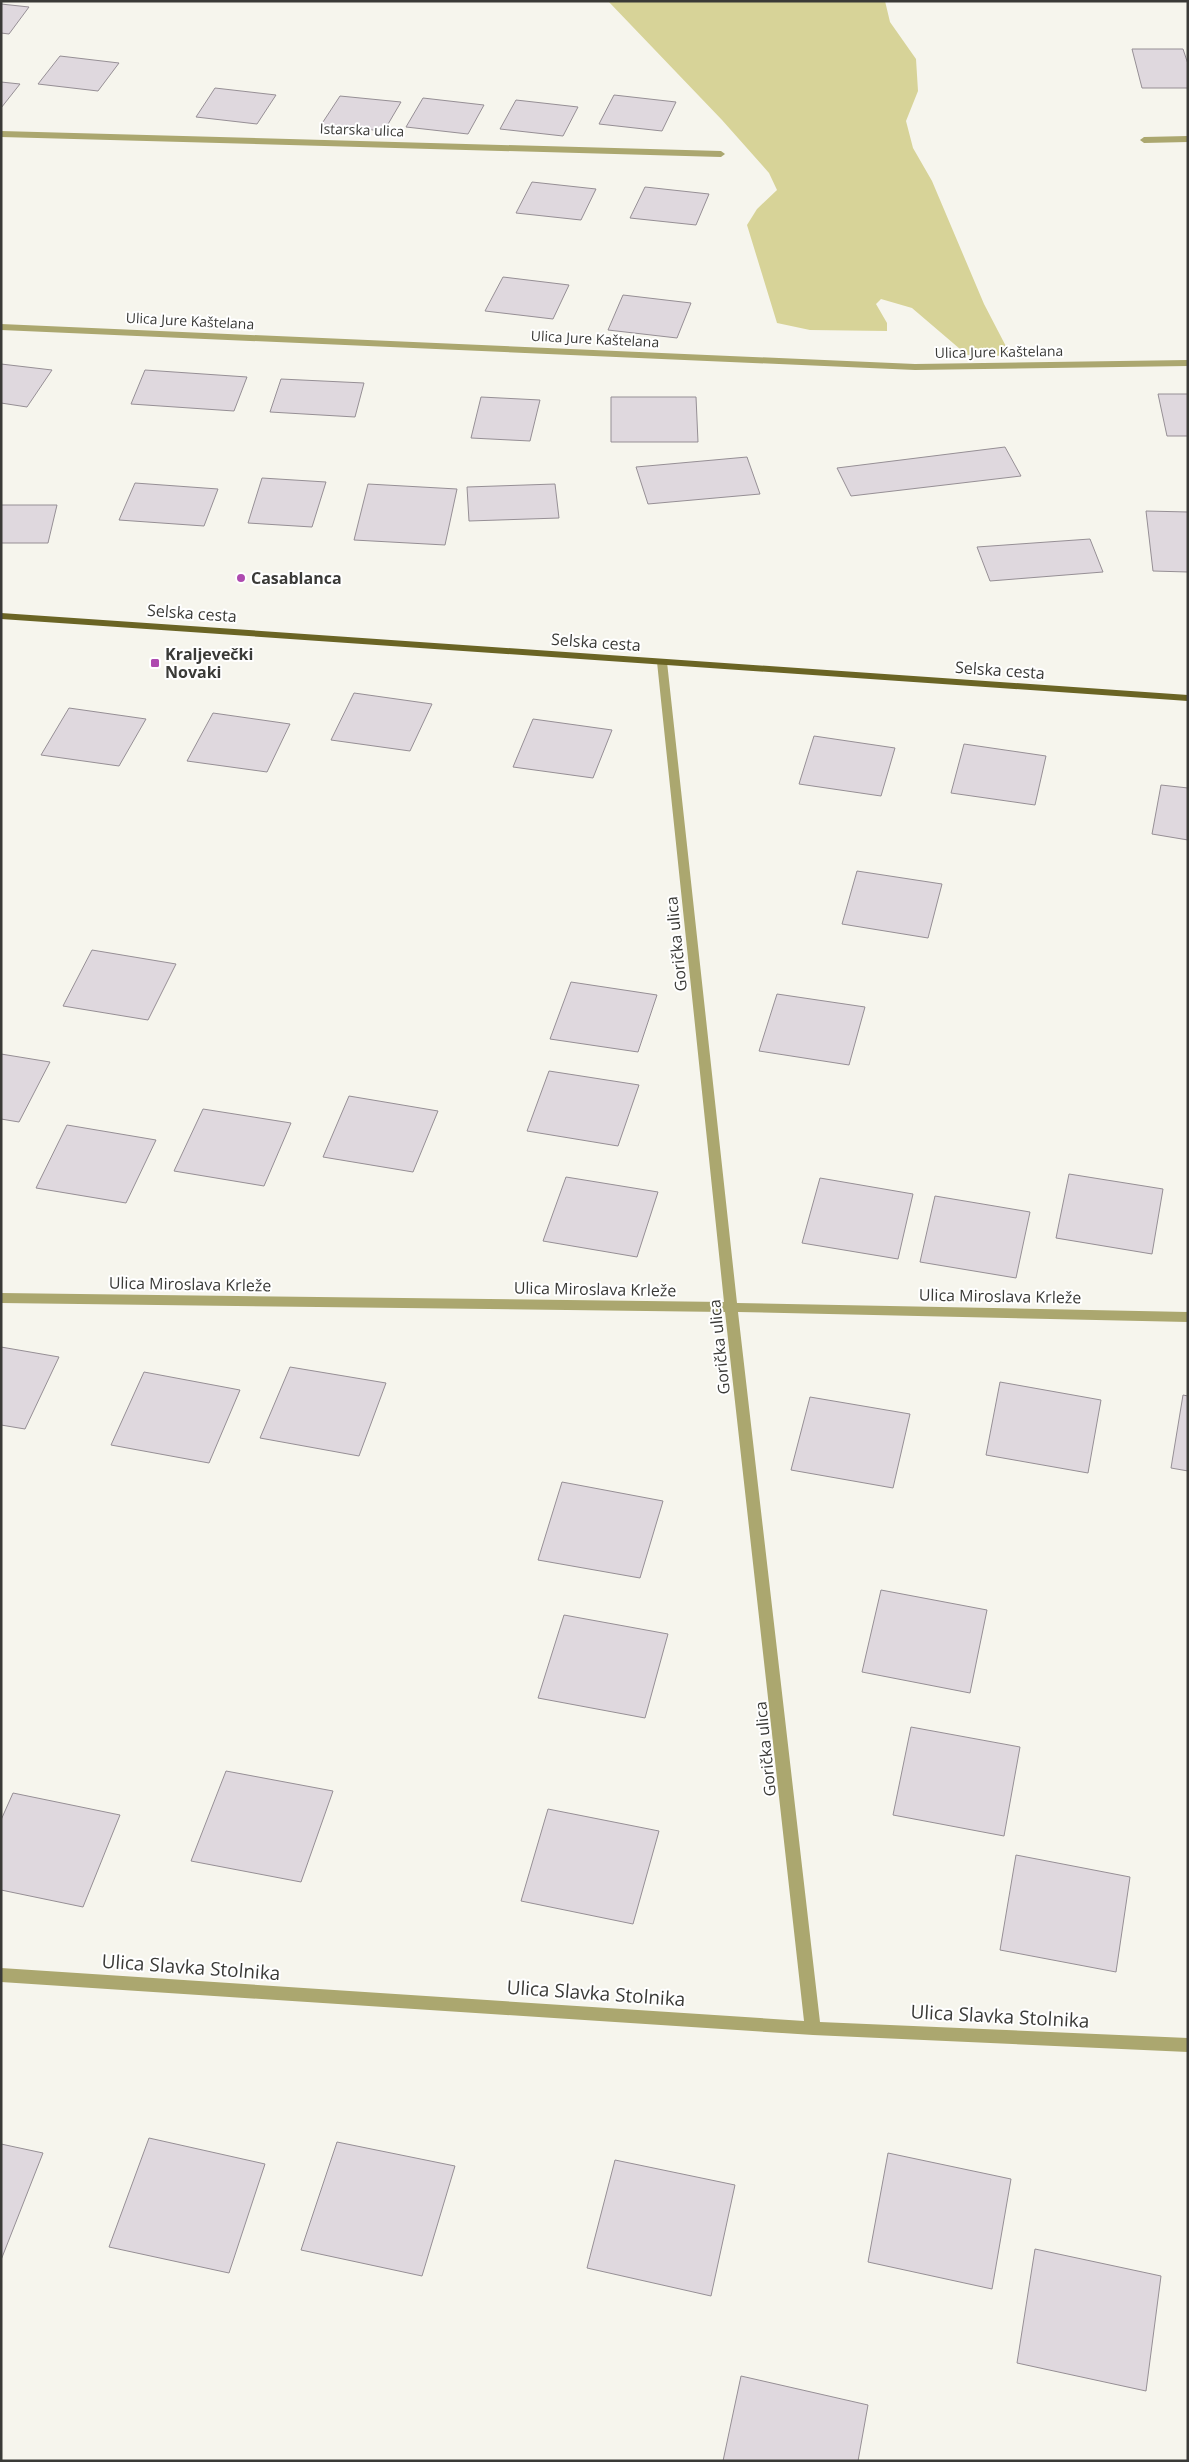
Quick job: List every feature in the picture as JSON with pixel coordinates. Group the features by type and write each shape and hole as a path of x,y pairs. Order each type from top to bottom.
{"main road":[{"name":"Selska cesta","path":"1,616 1188,698"}],"street":[{"name":"Istarska ulica","path":"1,134 721,154"},
{"path":"1144,140 1188,139"},
{"name":"Ulica Jure Kaštelana","path":"1,327 915,367 1188,363"},
{"name":"Gorička ulica","path":"662,662 731,1307 812,2028"},
{"name":"Ulica Miroslava Krleže","path":"1,1298 731,1307 1188,1317"},
{"name":"Ulica Slavka Stolnika","path":"1,1975 812,2028 1188,2045"}],"shaded area":[{"path":"608,1 885,1 890,22 916,59 918,91 906,121 913,148 932,181 984,304 1011,356 967,355 912,308 881,299 876,304 887,323 887,331 810,330 777,323 747,225 757,209 777,190 769,173 722,120"}],"building":[{"path":"1,4 29,7 9,34 1,33"},
{"path":"1132,49 1183,49 1188,64 1188,88 1142,88"},
{"path":"60,56 119,63 98,91 38,84"},
{"path":"1,82 20,84 1,108"},
{"path":"215,88 276,95 257,124 196,117"},
{"path":"614,95 676,102 662,131 599,124"},
{"path":"340,96 401,102 384,131 321,125"},
{"path":"423,98 484,105 468,134 406,127"},
{"path":"516,100 578,107 563,136 500,129"},
{"path":"532,182 596,189 581,220 516,213"},
{"path":"645,187 709,194 696,225 630,218"},
{"path":"503,277 569,285 553,319 485,311"},
{"path":"623,295 691,303 677,338 608,330"},
{"path":"1,364 52,370 27,407 1,403"},
{"path":"145,370 247,377 234,411 131,404"},
{"path":"281,379 364,383 355,417 270,412"},
{"path":"1158,394 1188,394 1188,436 1167,436"},
{"path":"481,397 540,400 530,441 471,438"},
{"path":"611,397 696,397 698,442 611,442"},
{"path":"1005,447 1021,476 851,496 837,468"},
{"path":"747,457 760,494 648,504 636,467"},
{"path":"262,478 326,482 312,527 248,523"},
{"path":"135,483 218,489 204,526 119,520"},
{"path":"368,484 457,489 445,545 354,540"},
{"path":"555,484 559,518 469,521 467,487"},
{"path":"1,505 57,505 48,543 1,543"},
{"path":"1146,511 1188,512 1188,572 1153,571"},
{"path":"1090,539 1103,572 990,581 977,547"},
{"path":"354,693 432,704 410,751 331,740"},
{"path":"69,708 146,719 119,766 41,755"},
{"path":"213,713 290,724 267,772 187,761"},
{"path":"533,719 612,730 593,778 513,767"},
{"path":"814,736 895,748 881,796 799,784"},
{"path":"964,744 1046,756 1035,805 951,793"},
{"path":"1161,785 1188,788 1188,840 1152,834"},
{"path":"857,871 942,884 928,938 842,924"},
{"path":"92,950 176,964 148,1020 63,1006"},
{"path":"571,982 657,995 638,1052 550,1039"},
{"path":"777,994 865,1007 849,1065 759,1051"},
{"path":"1,1054 50,1062 19,1122 1,1119"},
{"path":"549,1071 639,1085 618,1146 527,1131"},
{"path":"349,1096 438,1111 413,1172 323,1157"},
{"path":"203,1109 291,1123 264,1186 174,1171"},
{"path":"67,1125 156,1140 126,1203 36,1188"},
{"path":"1069,1174 1163,1189 1152,1254 1056,1238"},
{"path":"566,1177 658,1192 637,1257 543,1241"},
{"path":"820,1178 913,1194 898,1259 802,1243"},
{"path":"935,1196 1030,1212 1016,1278 920,1262"},
{"path":"1,1347 59,1357 25,1429 1,1425"},
{"path":"290,1367 386,1383 359,1456 260,1438"},
{"path":"144,1372 240,1390 209,1463 111,1445"},
{"path":"1000,1382 1101,1400 1088,1473 986,1455"},
{"path":"1183,1395 1188,1396 1188,1471 1171,1468"},
{"path":"810,1397 910,1414 893,1488 791,1470"},
{"path":"562,1482 663,1501 640,1578 538,1560"},
{"path":"881,1590 987,1610 970,1693 862,1672"},
{"path":"564,1615 668,1634 645,1718 538,1698"},
{"path":"911,1727 1020,1747 1004,1836 893,1815"},
{"path":"226,1771 333,1791 301,1882 191,1861"},
{"path":"13,1793 120,1815 83,1907 1,1890 1,1820"},
{"path":"548,1809 659,1831 633,1924 521,1901"},
{"path":"1016,1855 1130,1877 1116,1972 1000,1950"},
{"path":"149,2138 265,2164 229,2273 109,2247"},
{"path":"337,2142 455,2166 422,2276 301,2250"},
{"path":"1,2144 43,2153 1,2260"},
{"path":"888,2153 1011,2179 992,2289 868,2262"},
{"path":"615,2160 735,2185 711,2296 587,2268"},
{"path":"1035,2249 1161,2276 1146,2391 1017,2363"},
{"path":"741,2376 868,2405 858,2461 723,2461"}],"place":[{"name":"Casablanca","path":"241,578"},
{"name":"Kraljevečki Novaki","path":"155,663"}]}
